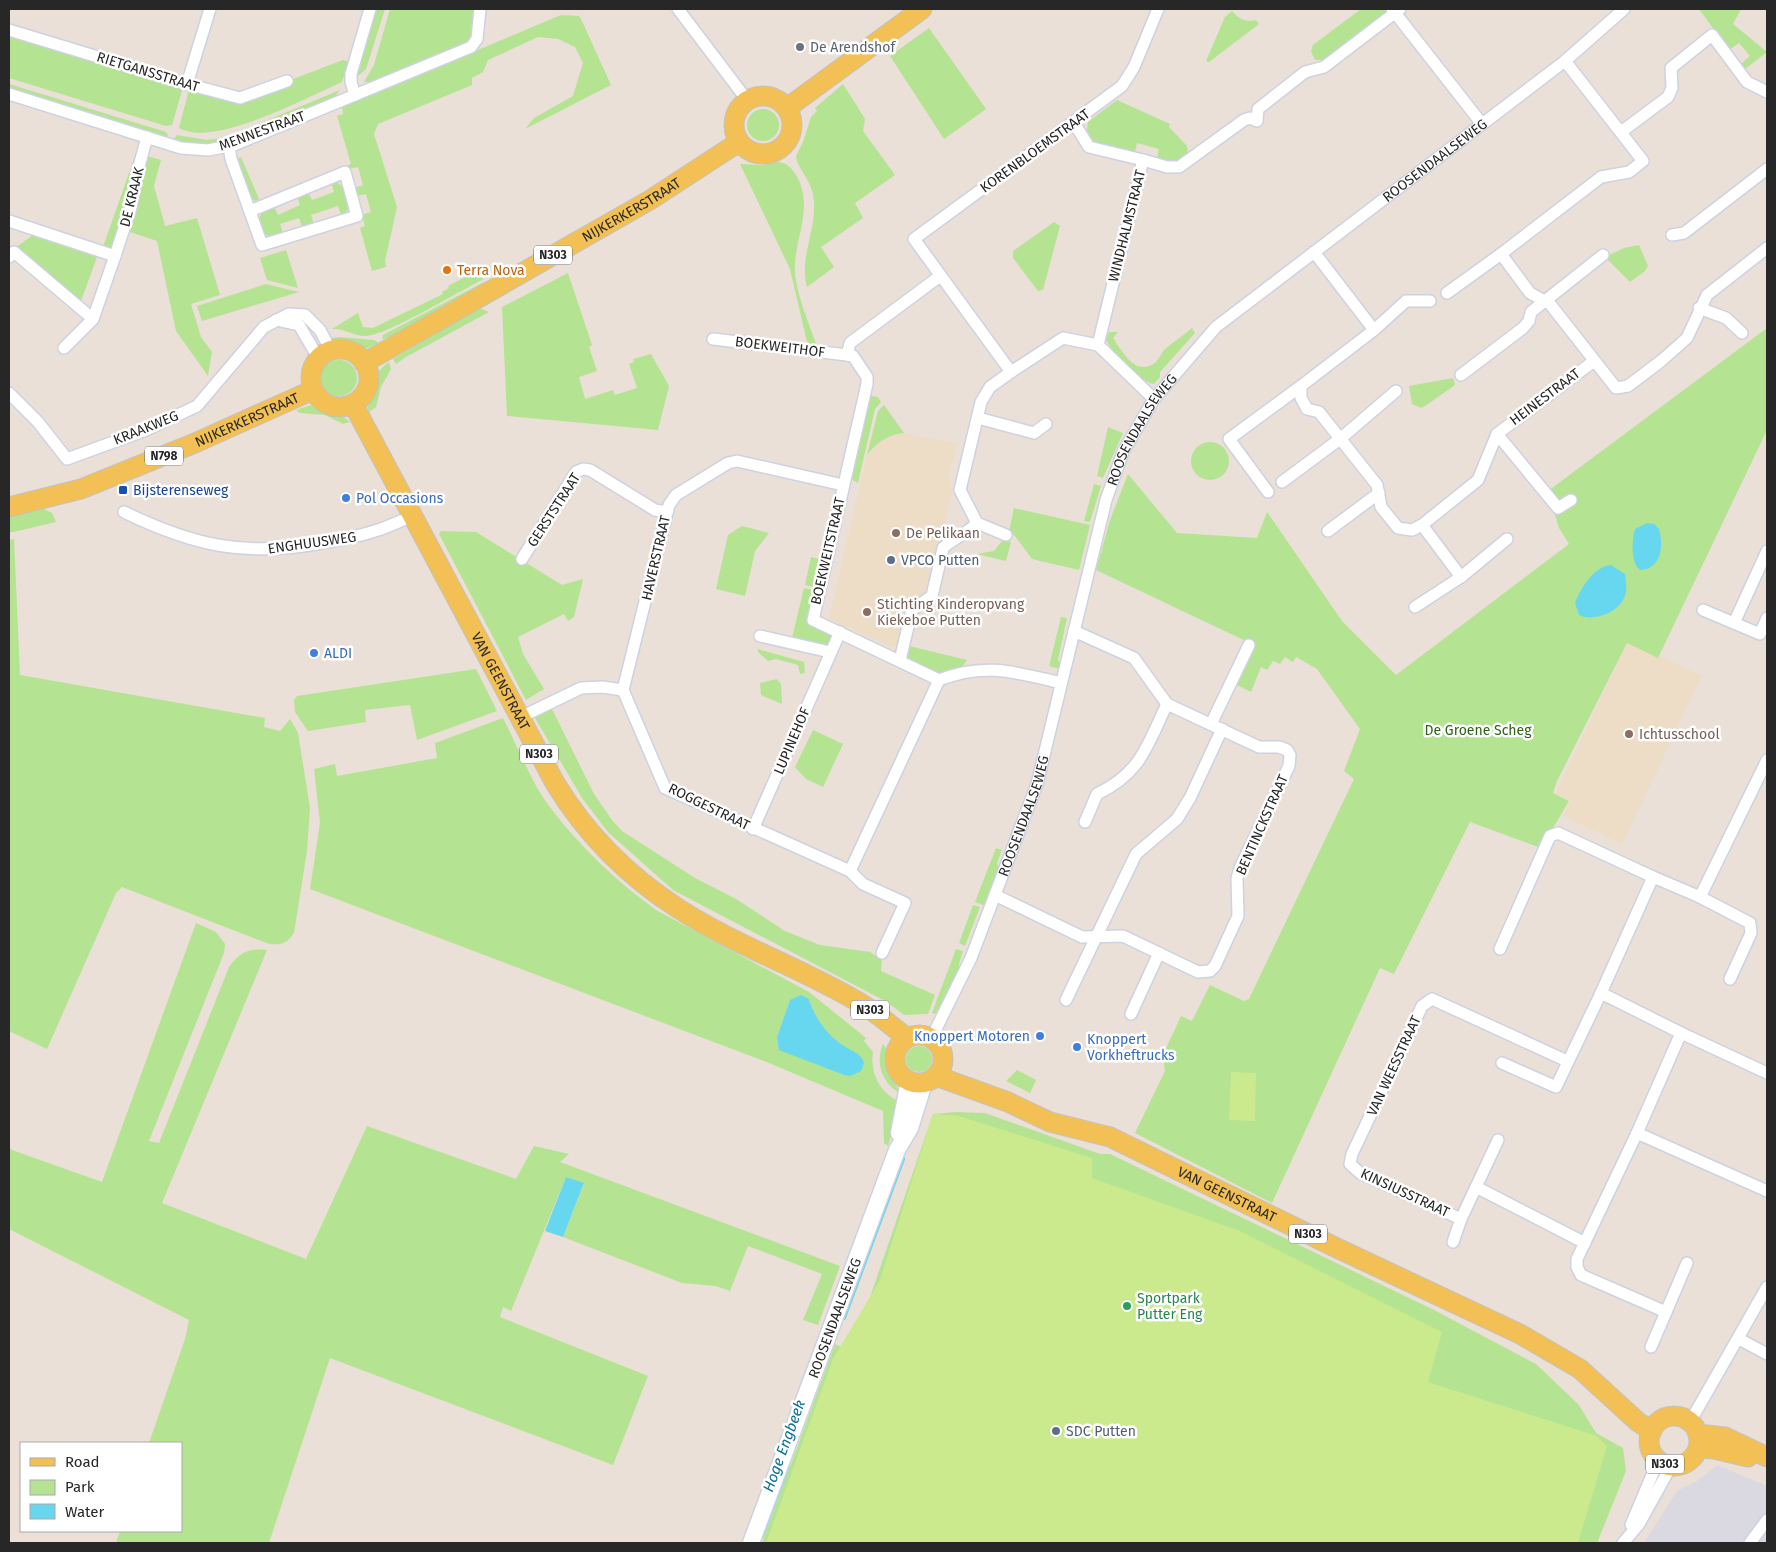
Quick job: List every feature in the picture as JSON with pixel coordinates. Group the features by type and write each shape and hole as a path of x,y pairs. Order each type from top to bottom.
{"main road":[{"path":"787,108 922,9"},
{"path":"764,96 781,102 787,108 791,117 790,135 780,149 771,153 753,152 739,142 734,124 736,115 747,100 764,96"},
{"name":"NIJKERKERSTRAAT","path":"364,363 650,200 739,142"},
{"path":"350,351 364,363 368,381 366,390 353,404 342,407 330,406 320,399 313,390 311,379 313,368 325,355 350,351"},
{"name":"NIJKERKERSTRAAT","path":"9,507 81,489 195,443 313,390"},
{"name":"VAN GEENSTRAAT","path":"353,404 519,718 567,803 601,845 649,888 680,910 829,987 902,1044"},
{"path":"918,1036 931,1039 941,1050 928,1076 901,1076 896,1069 894,1060 902,1044 918,1036"},
{"name":"VAN GEENSTRAAT","path":"928,1076 1008,1102 1061,1126 1110,1137 1165,1163 1558,1354 1599,1385 1638,1406 1655,1426"},
{"name":"N303","path":"1695,1435 1689,1461 1664,1463 1652,1453 1649,1444 1655,1426 1671,1416 1681,1417 1695,1435 1730,1452 1767,1465"},
{"name":"N303","path":"1695,1435 1725,1437 1767,1458"}],"street":[{"path":"187,84 210,9"},
{"path":"355,95 351,74 370,9"},
{"name":"MENNESTRAAT","path":"9,94 195,150 229,147 471,47 477,39 480,9"},
{"path":"678,9 747,100"},
{"name":"KORENBLOEMSTRAAT","path":"940,276 914,239 1122,86 1134,67 1158,9"},
{"name":"ROOSENDAALSEWEG","path":"931,1039 961,981 1037,784 1099,525 1114,478 1128,444 1154,398 1216,327 1565,61 1624,9"},
{"path":"1143,160 1167,167 1184,164 1244,120 1250,118 1257,120 1258,109 1305,72 1324,67 1396,10 1482,124"},
{"name":"RIETGANSSTRAAT","path":"9,30 187,84 240,98 287,81"},
{"path":"1621,132 1668,97 1672,88 1671,68 1712,35 1747,82 1767,92"},
{"path":"1447,293 1601,177 1629,172 1643,161 1565,61"},
{"name":"WINDHALMSTRAAT","path":"1074,123 1089,147 1143,160 1098,345"},
{"name":"DE KRAAK","path":"64,348 93,319 132,207 137,174 147,137"},
{"path":"229,147 250,211 262,245 357,216 345,172 250,211"},
{"path":"1672,235 1684,233 1767,169"},
{"path":"9,221 115,256"},
{"path":"1501,254 1530,293 1545,300 1616,388 1628,386 1662,361 1687,338 1699,308 1712,291 1767,248"},
{"path":"9,257 14,252 93,319"},
{"path":"1314,252 1374,330"},
{"path":"1461,375 1524,328 1529,321 1531,312 1604,255"},
{"path":"847,355 850,343 940,276 1011,372"},
{"path":"1268,492 1229,439 1374,330 1406,301 1430,301"},
{"path":"1699,308 1726,318 1742,334"},
{"name":"KRAAKWEG","path":"9,393 38,422 67,460 146,430 197,406 264,327 289,314 305,315 320,330 325,355"},
{"path":"1006,535 977,523 960,490 984,394 990,387 1063,338 1098,345 1154,398"},
{"name":"BOEKWEITHOF","path":"713,339 847,355"},
{"name":"BOEKWEITSTRAAT","path":"847,355 854,356 867,380 813,620 939,680"},
{"name":"HEINESTRAAT","path":"1422,525 1478,480 1496,434 1594,361"},
{"path":"1301,386 1301,398 1306,409 1319,412 1376,484 1381,507 1398,528 1412,530 1422,525 1461,578"},
{"path":"1282,482 1340,438 1396,391"},
{"path":"978,418 1034,433 1046,424"},
{"name":"HEINESTRAAT","path":"1496,434 1558,508 1571,500"},
{"name":"HAVERSTRAAT","path":"623,690 667,512 671,500 676,494 728,463 737,460 843,485"},
{"name":"GERSTSTRAAT","path":"522,559 576,472 583,468 590,470 655,510 667,512"},
{"path":"1328,531 1379,493"},
{"name":"ENGHUUSWEG","path":"124,512 183,537 225,547 253,550 292,548 359,536 413,516"},
{"path":"900,660 912,610 932,596 943,548 948,543 969,532 977,523"},
{"path":"1415,607 1461,578 1507,539"},
{"path":"1734,623 1762,576 1767,551"},
{"path":"1703,610 1760,634 1767,618"},
{"name":"BENTINCKSTRAAT","path":"995,895 1082,937 1123,936 1198,972 1210,971 1215,966 1238,916 1237,878 1240,868 1289,766 1290,755 1286,750 1279,747 1259,747 1167,704 1134,658 1074,631"},
{"name":"LUPINEHOF","path":"753,829 840,632"},
{"path":"760,636 830,652"},
{"path":"1211,724 1249,644"},
{"path":"850,871 939,680 962,672 990,669 1061,683"},
{"path":"519,718 581,688 602,687 623,690"},
{"name":"ROGGESTRAAT","path":"623,690 665,788 850,871 863,884 905,904 882,953"},
{"path":"1085,822 1097,794 1117,785 1129,775 1140,760 1167,704"},
{"path":"1066,1000 1136,854 1177,819 1190,798 1222,729"},
{"path":"1700,897 1767,760"},
{"path":"1500,949 1550,836 1558,833 1700,897 1755,926 1730,979"},
{"path":"1502,1063 1556,1087 1653,877"},
{"path":"1131,1014 1160,953"},
{"path":"1601,993 1680,1033 1767,1073"},
{"name":"VAN WEESSTRAAT","path":"1350,1164 1352,1154 1422,1006 1432,999 1567,1061"},
{"path":"1666,1312 1581,1275 1577,1267 1577,1259 1637,1133 1680,1033"},
{"name":"ROOSENDAALSEWEG","path":"751,1543 897,1150 928,1076"},
{"path":"1637,1133 1767,1191"},
{"name":"KINSIUSSTRAAT","path":"1453,1242 1461,1219 1498,1140"},
{"name":"KINSIUSSTRAAT","path":"1350,1164 1360,1173 1461,1219"},
{"path":"1476,1187 1585,1243"},
{"path":"1651,1347 1687,1263"},
{"path":"1695,1435 1739,1339 1767,1287"},
{"path":"1739,1339 1767,1354"},
{"path":"1624,1543 1664,1463"},
{"path":"1750,1543 1767,1520"}],"shaded area":[{"name":"De Pelikaan","path":"904,433 957,443 948,478 951,480 949,486 953,487 928,591 906,605 897,643 892,647 829,619 867,455 881,442 897,434"},
{"name":"Ichtusschool","path":"1628,641 1702,676 1622,844 1563,816 1571,800 1556,793"},
{"path":"1717,1465 1767,1486 1767,1543 1644,1543 1677,1491 1697,1481"}],"green space":[{"path":"375,9 385,9 366,69 357,77 356,73"},
{"path":"390,9 473,9 472,35 466,42 373,82 364,82 374,65"},
{"path":"1361,9 1384,9 1385,14 1325,60 1315,60 1311,51 1313,45"},
{"path":"1699,9 1741,9 1733,24 1767,52 1745,69 1741,64 1750,56 1739,43 1729,50"},
{"path":"1232,11 1243,20 1256,20 1259,24 1209,62 1206,61 1225,17"},
{"path":"561,15 579,16 611,85 525,129 534,118 573,96 583,63 575,47 558,39 538,37 488,60 483,72 472,78 472,85 378,124 374,134 397,207 385,261 386,267 372,271 360,228 365,226 362,215 371,212 366,194 356,196 354,188 363,185 358,167 349,169 347,166 351,164 337,116 343,114 342,107"},
{"path":"929,28 986,109 944,139 890,56"},
{"path":"9,35 183,87 172,125 166,126 9,78"},
{"path":"343,60 349,62 342,82 284,109 214,132 194,132 179,128 189,89 239,104 289,85 288,81"},
{"path":"9,84 166,132 168,135 167,137 9,89"},
{"path":"843,84 865,119 863,131 895,175 855,203 863,218 821,247 834,267 807,287 805,266 813,224 814,202 811,188 796,156 803,142 811,117 817,111 815,108"},
{"path":"340,90 334,98 252,134 204,145 174,139 177,135 207,140 227,137"},
{"path":"1117,100 1170,124 1169,127 1187,146 1188,155 1176,162 1157,158 1159,149 1137,143 1135,152 1094,142 1087,131 1088,122"},
{"path":"763,109 769,110 774,114 778,119 778,131 774,136 769,140 763,141 757,140 752,136 748,131 747,125 748,119 752,114 757,110"},
{"path":"136,153 127,203 111,249 103,247"},
{"path":"147,156 161,160 154,186 165,226 197,218 220,295 191,304 201,337 212,352 208,376 176,331 157,241 130,232 140,196"},
{"path":"241,157 259,199 255,201 251,197 236,162 236,159"},
{"path":"778,162 786,164 790,168 796,175 802,188 804,202 796,254 796,281 817,347 808,346 790,269 740,164 762,165"},
{"path":"331,182 337,182 343,187 349,206 347,211 341,215 338,206 311,215 314,224 302,227 299,218 280,224 283,233 269,236 263,234 258,220 262,212 274,206 278,215 300,205 297,197 308,192 312,200 334,192"},
{"path":"1054,222 1060,226 1043,290 1038,291 1013,258 1013,251"},
{"path":"33,235 97,257 81,301 15,248"},
{"path":"1639,245 1648,266 1645,271 1630,282 1605,257 1624,248"},
{"path":"286,250 298,288 267,280 260,258"},
{"path":"568,273 592,345 589,347 597,371 579,377 585,399 613,390 615,395 637,388 629,364 634,362 633,359 651,354 669,386 658,430 507,416 502,307"},
{"path":"471,274 484,279 424,312 376,334 357,335 332,329 358,313 363,327 373,328 443,294 442,292 449,288 448,286"},
{"path":"484,282 485,287 388,338 382,339 383,335"},
{"path":"266,284 299,292 202,321 197,306"},
{"path":"479,308 489,312 396,364 393,359"},
{"path":"1192,328 1195,333 1160,372 1160,377 1154,384 1142,379 1127,366 1113,351 1106,339 1109,332 1118,332 1113,338 1130,361 1141,367 1155,363 1164,350"},
{"name":"De Groene Scheg","path":"1767,328 1767,430 1658,658 1627,643 1557,781 1553,793 1569,801 1541,848 1470,822 1394,974 1380,968 1272,1203 1135,1133 1165,1071 1163,1055 1181,1016 1192,1021 1210,985 1244,1001 1249,999 1354,779 1344,771 1360,729 1317,669 1296,657 1293,662 1285,657 1280,664 1273,661 1267,670 1261,667 1251,692 1235,684 1252,644 1096,570 1110,520 1128,474 1177,533 1257,538 1267,512 1342,621 1396,675 1569,544 1559,528 1548,491"},
{"path":"331,338 374,340 379,343 363,350 333,345"},
{"path":"339,360 352,365 357,378 352,391 339,396 326,391 321,378 326,365"},
{"path":"389,362 391,369 381,387 376,407 369,412 367,398 371,384 374,377"},
{"path":"1453,378 1455,385 1425,406 1421,408 1412,404 1409,386"},
{"path":"869,397 878,397 881,402 875,409 858,483 849,478"},
{"path":"314,404 338,413 350,422 343,424 325,415 300,413 296,410"},
{"path":"884,405 904,433 893,435 883,440 867,455 878,411"},
{"path":"1108,427 1123,433 1103,478 1097,476"},
{"path":"1210,442 1223,448 1229,461 1223,474 1210,480 1197,474 1191,461 1197,448"},
{"path":"1094,484 1101,486 1090,522 1084,521"},
{"path":"40,507 52,513 56,522 9,533 9,515"},
{"path":"1014,508 1090,525 1079,570 1032,559 1015,536 1009,532"},
{"path":"742,526 769,533 755,551 745,596 716,589 728,535"},
{"path":"441,531 476,532 562,585 583,579 574,617 568,621 564,614 518,637 523,654 544,689 526,700 439,534"},
{"path":"14,539 20,675 265,718 264,727 280,731 290,719 298,733 310,808 307,851 294,933 286,942 269,944 122,887 116,893 47,1049 9,1031 9,540"},
{"path":"1003,540 1011,542 1006,561 977,554 994,551"},
{"path":"811,557 820,559 814,587 805,585"},
{"path":"804,588 813,590 806,621 830,634 832,639 827,645 792,638"},
{"path":"1061,617 1067,618 1058,660 1061,664 1060,669 1049,666"},
{"path":"909,646 967,660 962,667 938,674 908,658"},
{"path":"758,649 804,662 805,673 800,674 798,665 776,659 768,661 758,652"},
{"path":"476,669 497,711 417,740 410,705 365,710 366,722 308,731 295,712 294,700 297,696"},
{"path":"777,679 781,684 782,704 761,695 760,683"},
{"path":"551,707 594,794 622,831 695,878 736,899 785,931 820,945 870,952 882,960 881,971 935,995 928,1014 904,1015 887,1002 673,890 608,832 582,798 535,718"},
{"path":"503,718 542,796 585,849 612,875 656,910 809,992 866,1038 864,1041 873,1052 873,1067 877,1081 891,1097 898,1101 898,1111 888,1146 884,1143 883,1111 769,1063 310,889 320,823 314,769 335,764 337,776 437,758 435,743","holes":["809,999 830,1035 850,1050 844,1075 779,1049 777,1037 790,1000"]},
{"path":"813,730 843,744 823,787 806,779 795,767"},
{"path":"996,848 1002,850 997,863 999,870 986,906 975,902"},
{"path":"973,905 980,907 965,946 959,943"},
{"path":"196,923 216,932 225,944 224,953 149,1141 159,1143 229,967 245,952 267,950 162,1203 306,1259 367,1126 516,1179 534,1146 569,1154 560,1162 840,1266 818,1325 803,1320 822,1274 748,1246 730,1291 716,1286 682,1283 563,1237 584,1184 566,1177 511,1311 503,1307 500,1317 648,1376 613,1465 330,1358 269,1543 116,1543 120,1532 182,1532 182,1442 149,1442 185,1339 189,1320 9,1229 9,1147 12,1150 102,1182"},
{"path":"956,949 963,951 959,964 960,968 946,998 935,1014 932,1013"},
{"path":"883,1044 887,1050 888,1069 900,1093 889,1084 882,1072 880,1058"},
{"path":"919,1046 928,1050 932,1059 928,1068 919,1072 910,1068 906,1059 910,1050"},
{"path":"1017,1070 1036,1080 1030,1093 1006,1081"},
{"path":"1231,1072 1256,1073 1255,1121 1229,1120"},
{"name":"Sportpark Putter Eng","path":"956,1112 985,1113 1100,1154 1110,1154 1434,1310 1536,1364 1579,1405 1596,1433 1623,1448 1626,1471 1597,1543 1557,1543 856,1338 933,1114"},
{"name":"Sportpark Putter Eng","path":"933,1114 959,1116 1092,1158 1092,1178 1240,1231 1442,1332 1428,1382 1597,1436 1607,1446 1578,1543 766,1543 833,1359 880,1280"},
{"path":"835,1344 850,1351 782,1543 762,1543"}],"water":[{"path":"1647,523 1654,524 1659,529 1661,550 1653,566 1640,570 1633,556 1633,539 1635,529"},
{"path":"1611,565 1625,574 1626,592 1621,603 1611,612 1597,617 1579,615 1575,603 1584,585 1593,574"},
{"path":"801,995 809,999 818,1019 832,1037 860,1057 864,1063 861,1071 850,1076 844,1075 779,1050 777,1037 790,1000"},
{"path":"566,1177 584,1183 563,1237 545,1231"}],"waterway":[{"name":"Hoge Engbeek","path":"844,1318 903,1159"},
{"name":"Hoge Engbeek","path":"762,1536 788,1466"}],"place":[{"name":"De Arendshof","path":"800,47"},
{"name":"Terra Nova","path":"447,270"},
{"name":"Bijsterenseweg","path":"123,490"},
{"name":"Pol Occasions","path":"346,498"},
{"name":"De Pelikaan","path":"896,533"},
{"name":"VPCO Putten","path":"891,560"},
{"name":"Stichting Kinderopvang Kiekeboe Putten","path":"867,612"},
{"name":"ALDI","path":"314,653"},
{"name":"Ichtusschool","path":"1629,734"},
{"name":"Knoppert Motoren","path":"1040,1036"},
{"name":"Knoppert Vorkheftrucks","path":"1077,1047"},
{"name":"Sportpark Putter Eng","path":"1127,1306"},
{"name":"SDC Putten","path":"1056,1431"}]}
